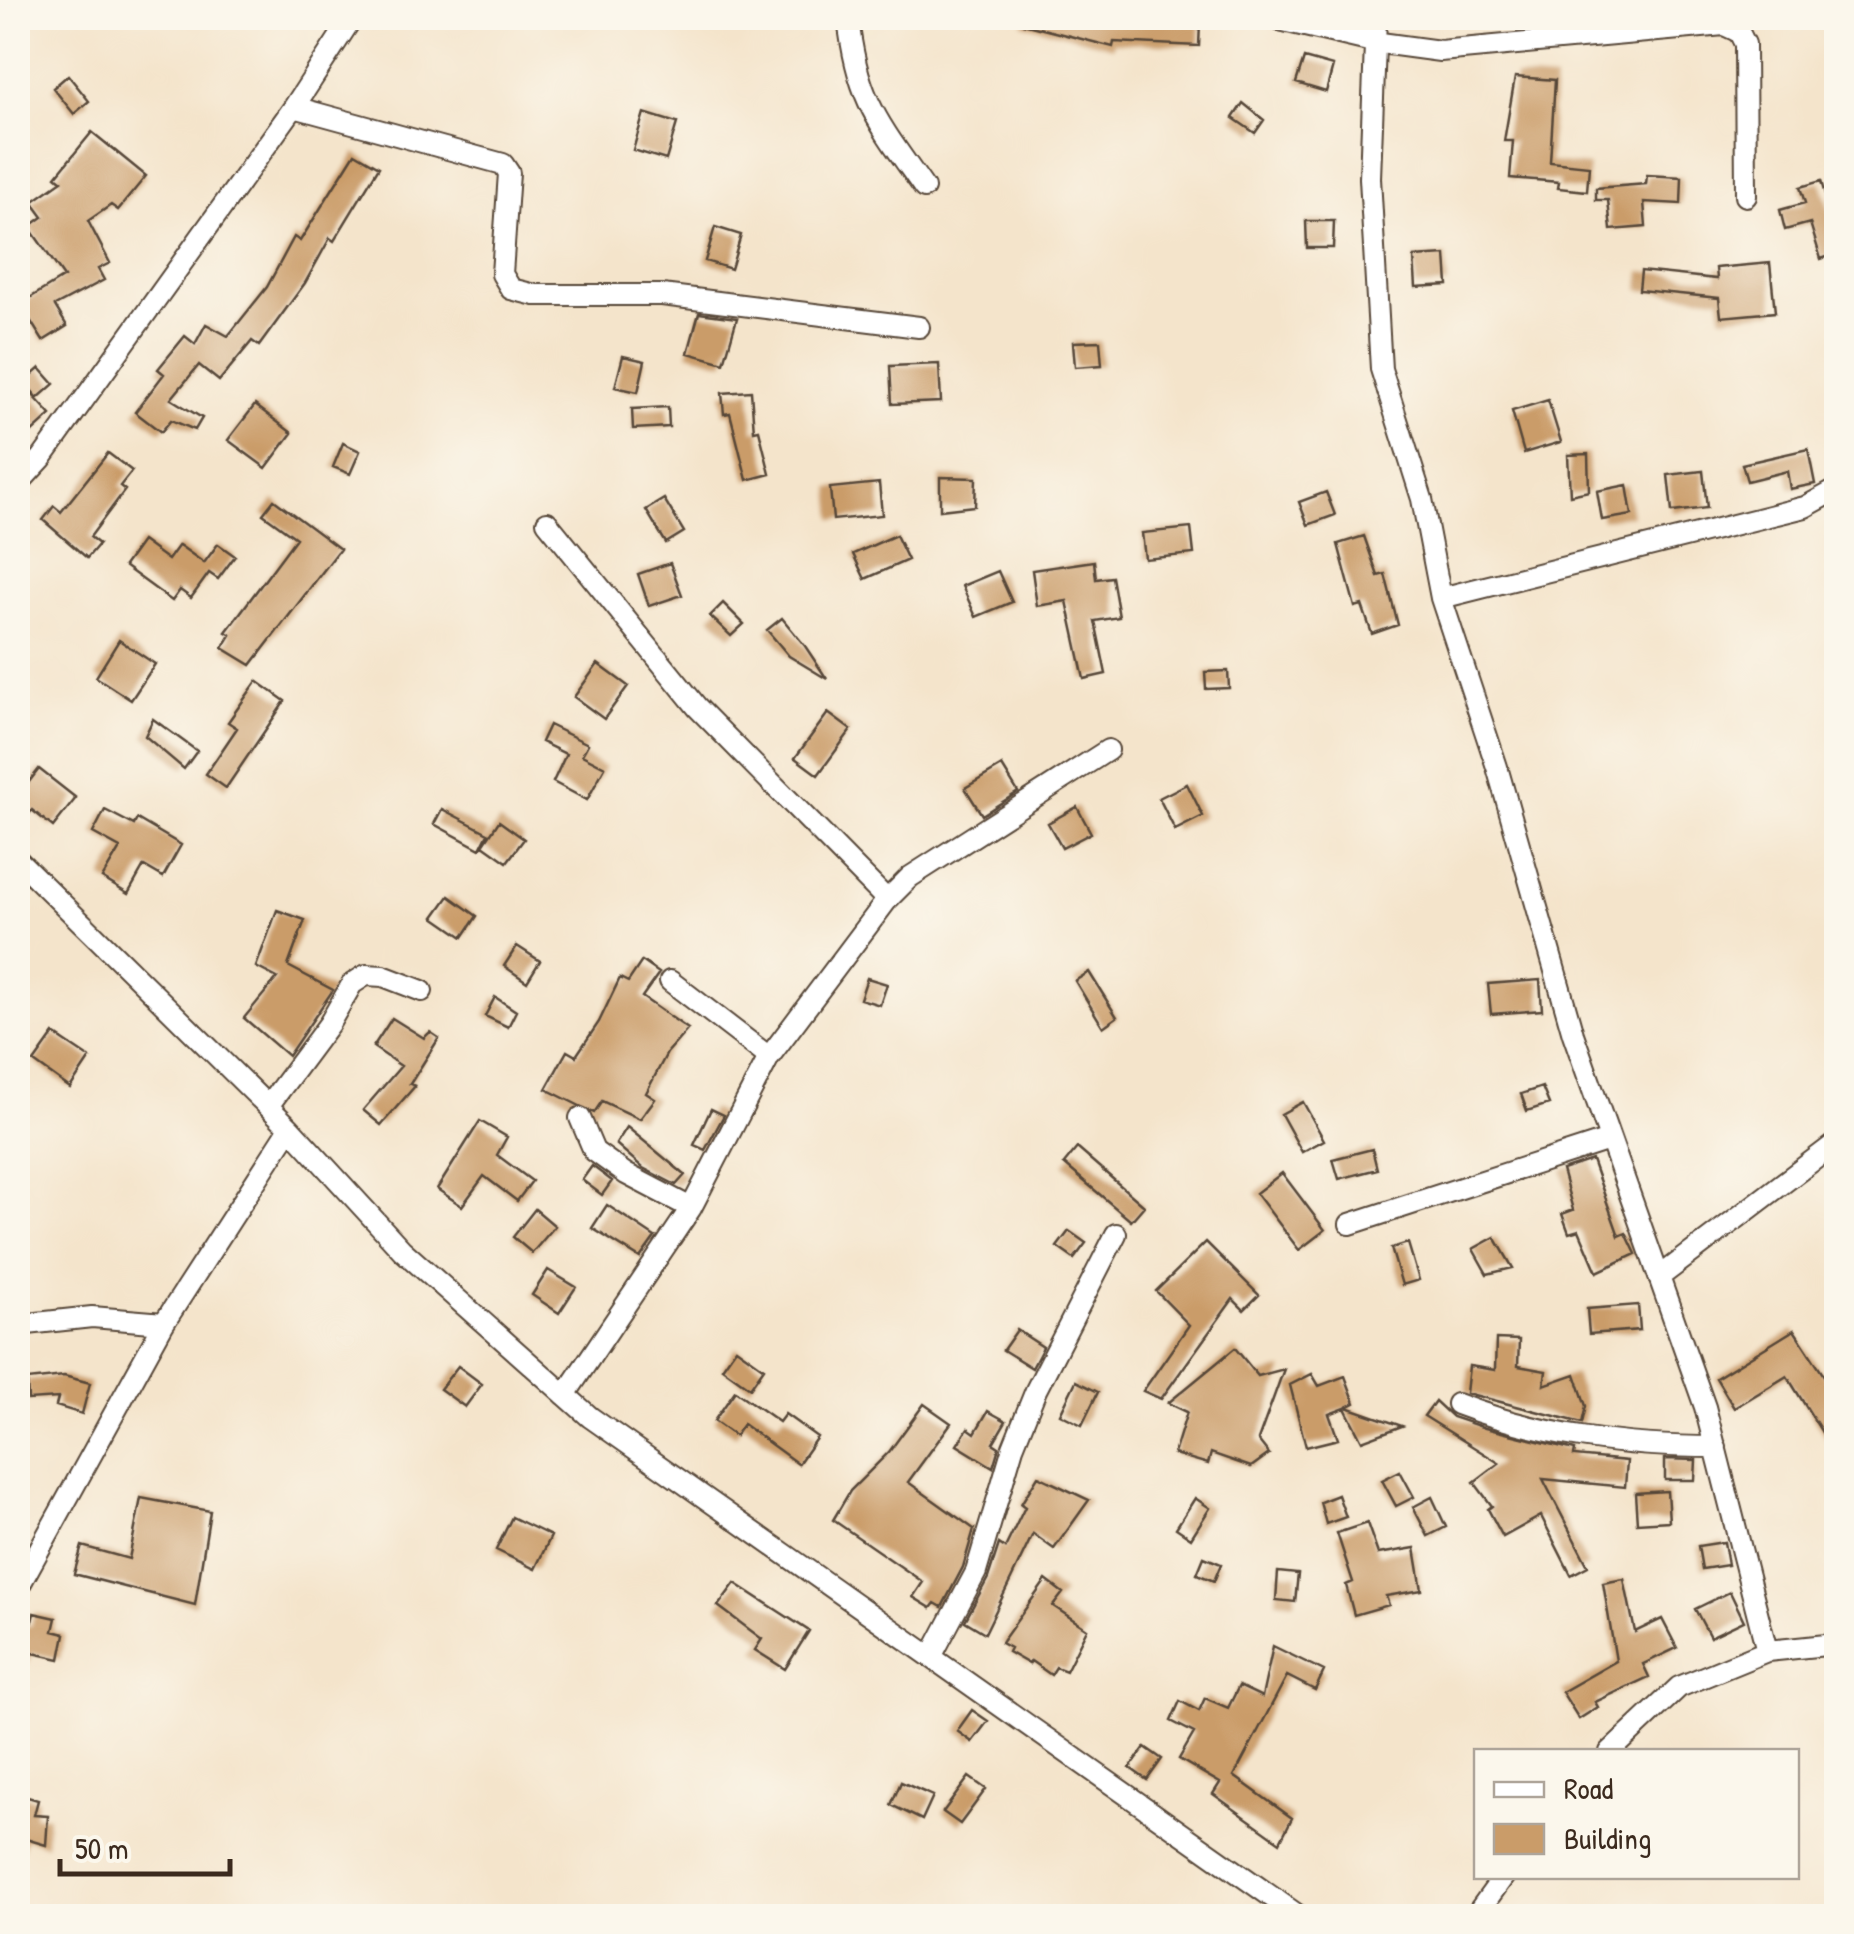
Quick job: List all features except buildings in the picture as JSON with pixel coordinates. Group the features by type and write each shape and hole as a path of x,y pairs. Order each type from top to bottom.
{"street":[{"path":"18,484 42,458 294,106 352,18"},
{"path":"848,18 852,56 867,108 924,188"},
{"path":"1271,18 1374,42 1440,51 1724,25 1739,32 1745,44 1746,196"},
{"path":"1376,18 1370,178 1381,369 1422,500 1440,598 1497,767 1573,1034 1662,1275 1716,1447 1767,1651"},
{"path":"294,106 504,164 509,173 502,274 511,288 535,295 662,296 920,327"},
{"path":"1440,598 1804,507 1836,490"},
{"path":"547,522 697,707 887,900"},
{"path":"565,1395 691,1208 769,1057 887,900 910,876 1108,750"},
{"path":"18,860 290,1128 402,1250 565,1395 1299,1916"},
{"path":"268,1106 330,1024 352,984 366,976 383,976 422,992"},
{"path":"670,980 769,1057"},
{"path":"580,1118 594,1151 626,1174 691,1208"},
{"path":"18,1588 164,1323 290,1128"},
{"path":"1350,1224 1609,1140"},
{"path":"1662,1275 1836,1143"},
{"path":"931,1657 976,1572 1013,1448 1036,1390 1116,1234"},
{"path":"18,1324 92,1317 164,1323"},
{"path":"1456,1404 1519,1427 1578,1438 1657,1447 1716,1447"},
{"path":"1613,1749 1680,1687 1767,1651 1836,1644"},
{"path":"1475,1916 1502,1879"}]}
